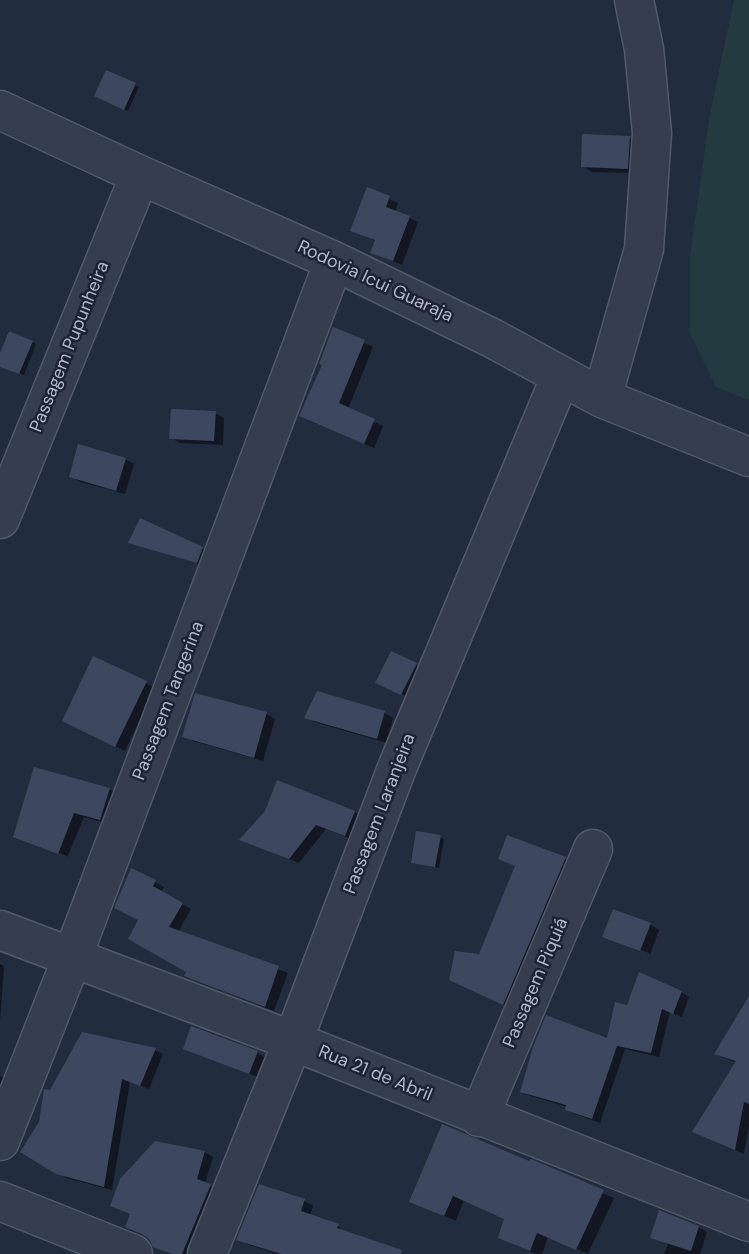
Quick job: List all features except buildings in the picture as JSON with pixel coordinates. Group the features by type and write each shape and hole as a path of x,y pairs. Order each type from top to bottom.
{"street":[{"path":"602,398 644,249 652,133 644,49 634,0"},
{"name":"Rodovia Icui Guaraja","path":"0,110 334,261 492,338 602,398 749,457"},
{"name":"Passagem Pupunheira","path":"0,519 140,175"},
{"name":"Passagem Tangerina","path":"0,1140 72,958 334,261"},
{"name":"Passagem Laranjeira","path":"207,1254 293,1041 397,768 561,376"},
{"name":"Passagem Piquiá","path":"480,1117 593,849"},
{"name":"Rua 21 de Abril","path":"0,930 293,1041 749,1222"},
{"path":"0,1201 133,1254"}],"green space":[{"path":"734,0 749,0 749,400 716,387 690,333 690,256 710,114"}]}
